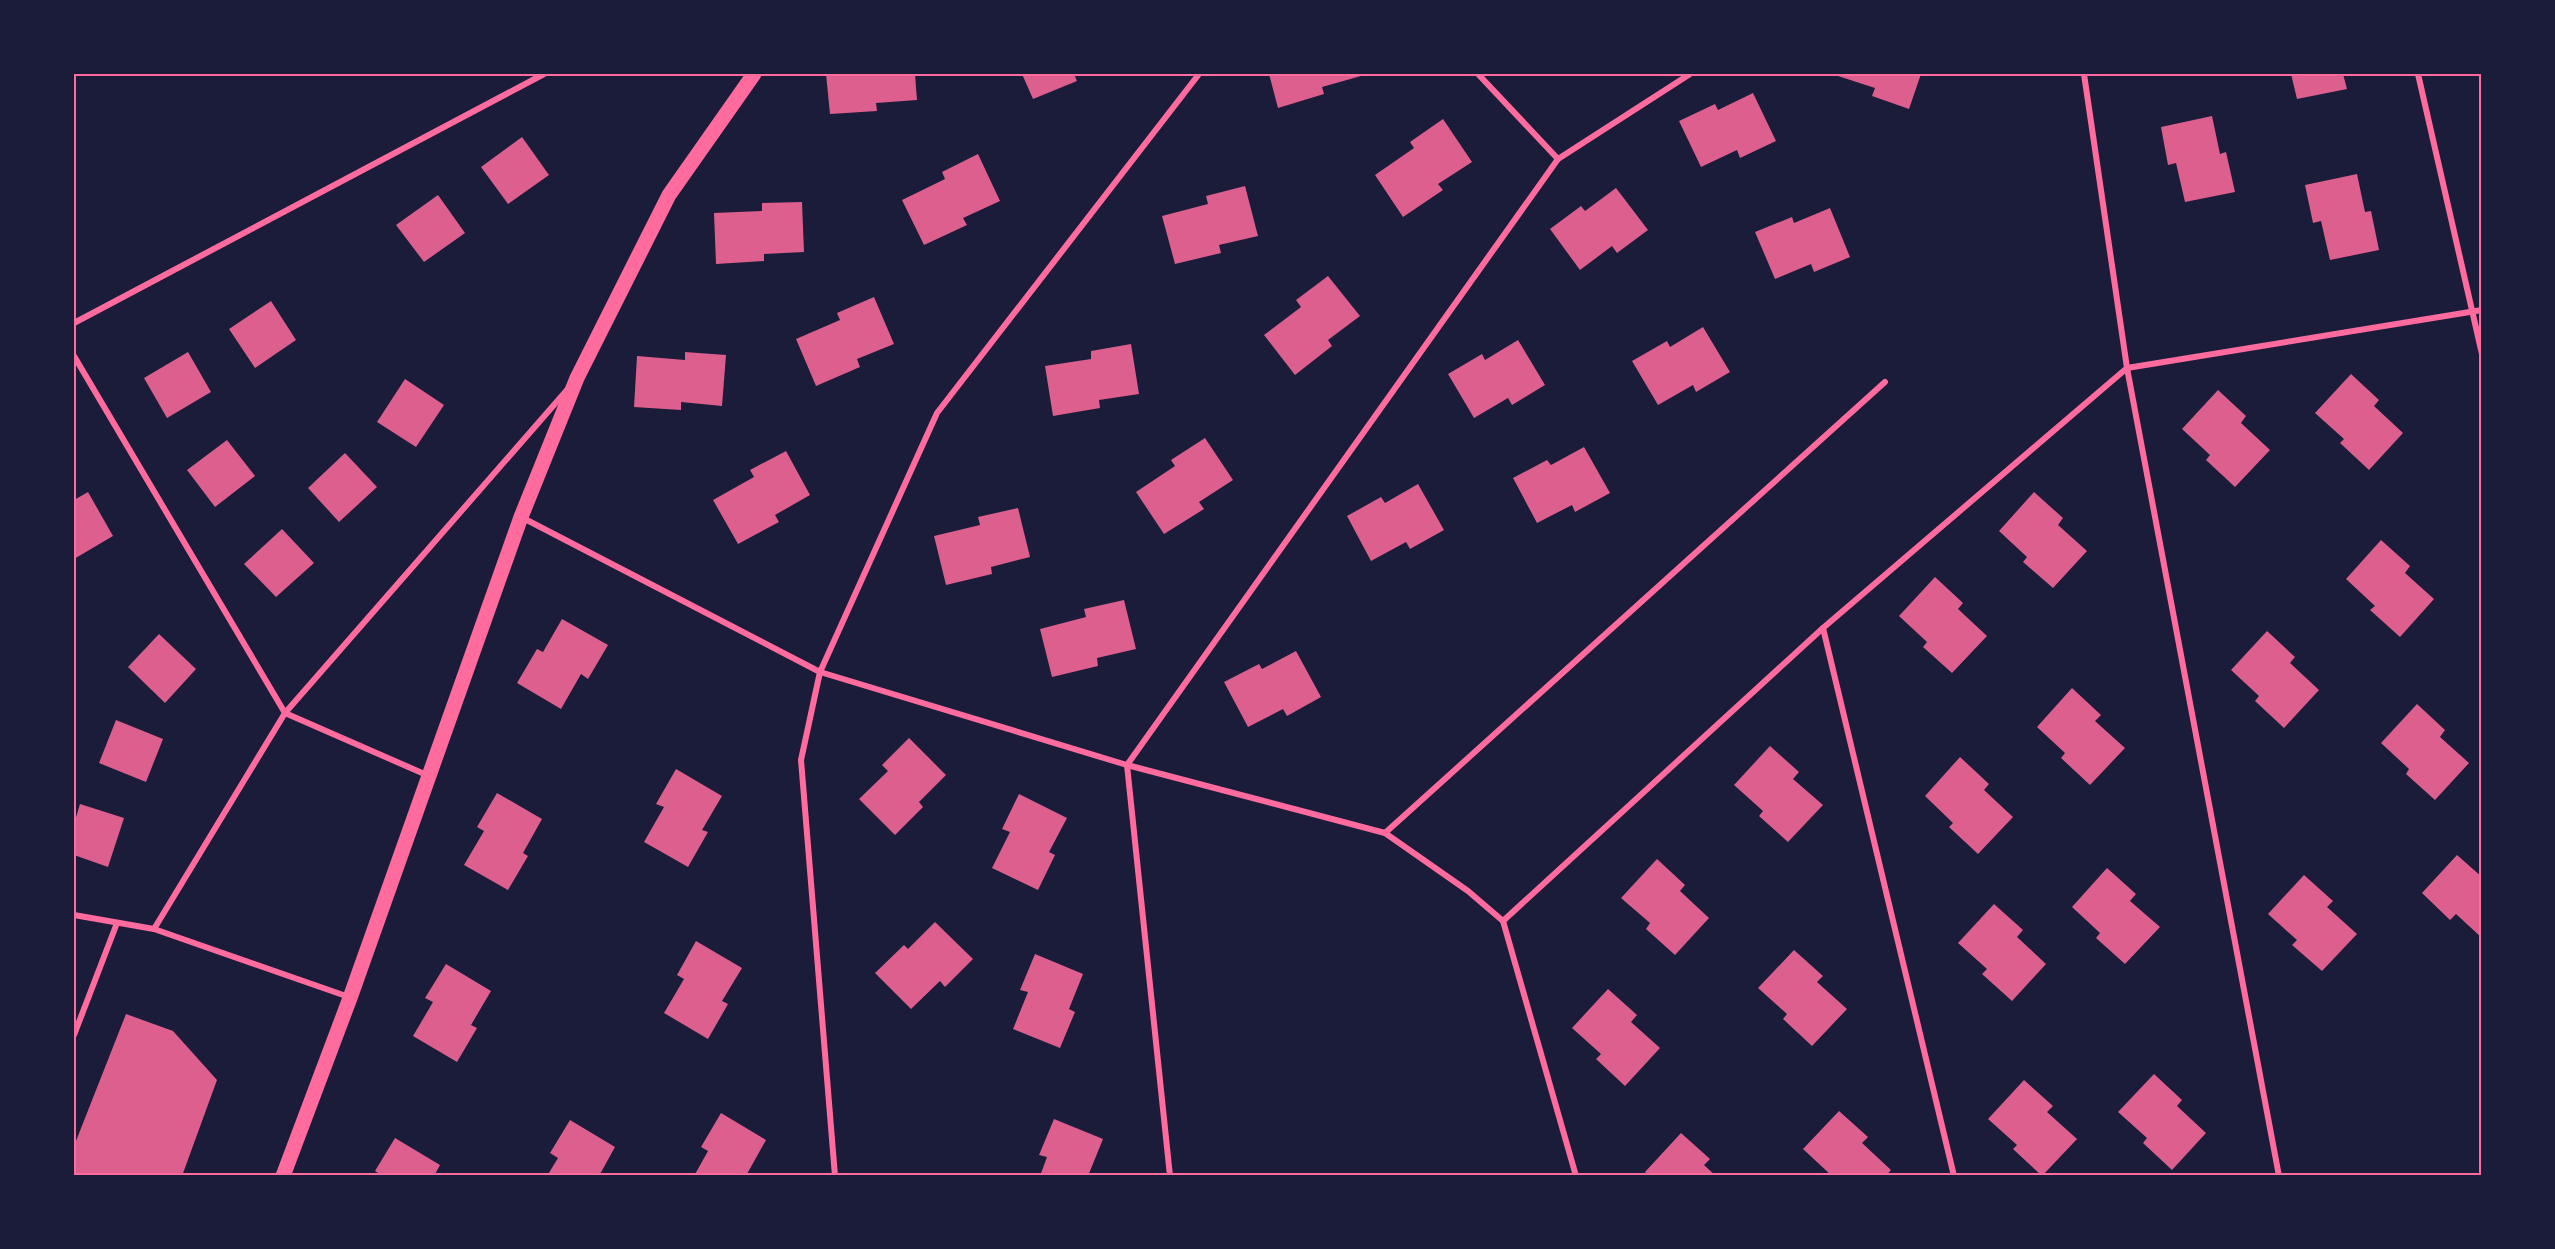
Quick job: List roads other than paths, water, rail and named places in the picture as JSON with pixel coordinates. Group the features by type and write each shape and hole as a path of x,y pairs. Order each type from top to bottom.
{"main road":[{"path":"283,1176 350,998 521,517 577,378 669,195 754,74"}],"street":[{"path":"74,323 544,74"},
{"path":"835,1176 801,760 820,672 937,413 1199,74"},
{"path":"1478,74 1558,159"},
{"path":"1170,1176 1128,765 1558,159 1690,74"},
{"path":"2084,74 2127,368 2278,1176"},
{"path":"2418,74 2474,311 2481,354"},
{"path":"1503,921 1823,628 2127,368 2481,310"},
{"path":"74,356 285,713 429,776"},
{"path":"154,929 285,713 577,378"},
{"path":"1384,833 1885,382"},
{"path":"521,517 820,672 1128,765 1384,833 1468,891 1503,921 1576,1176"},
{"path":"1823,628 1954,1176"},
{"path":"74,915 154,929 350,998"},
{"path":"74,1035 117,923"}]}
